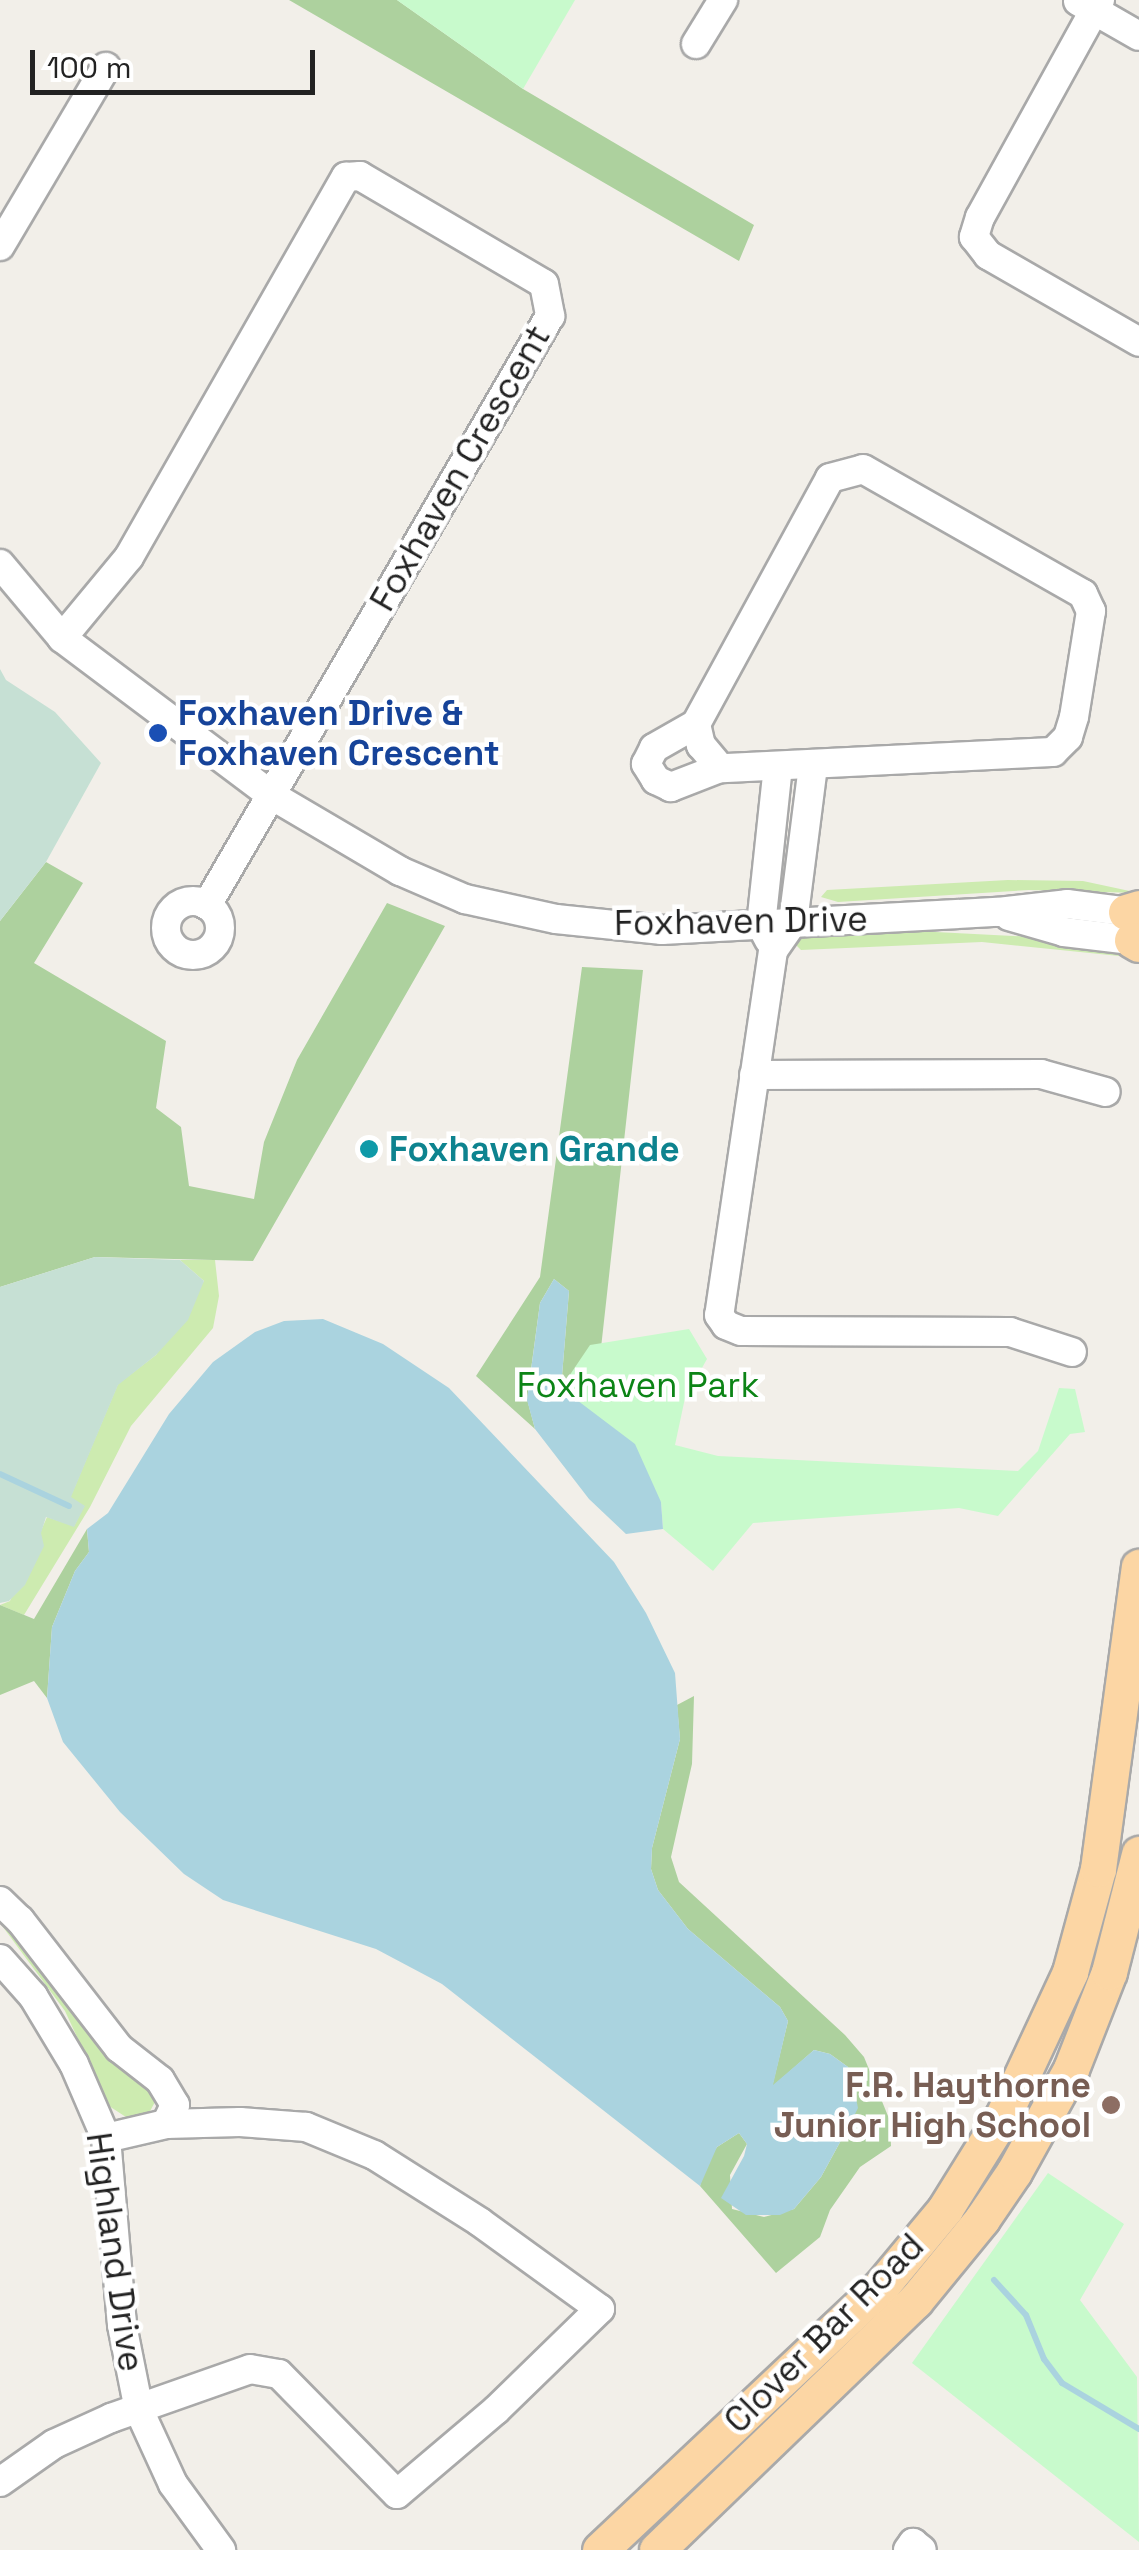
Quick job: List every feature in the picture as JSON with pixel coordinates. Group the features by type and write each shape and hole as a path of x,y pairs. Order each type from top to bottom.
{"main road":[{"name":"Clover Bar Road","path":"600,2550 882,2286 944,2209 1003,2116 1070,1972 1098,1869 1139,1567"},
{"name":"Clover Bar Road","path":"657,2550 916,2301 993,2203 1043,2122 1077,2054 1108,1972 1139,1854"}],"street":[{"path":"696,44 724,0"},
{"path":"1139,36 1090,3 980,217 974,238 988,254 1139,342"},
{"path":"0,246 106,66"},
{"name":"Foxhaven Crescent","path":"62,638 129,557 346,177 360,176 544,284 550,316 271,795"},
{"path":"863,469 1083,594 1091,611 1077,700 1068,738 1053,752 814,766 720,768 672,787 656,780 646,764 654,748 696,724 830,478 863,469"},
{"name":"Foxhaven Drive","path":"0,564 62,638 271,795 400,871 465,898 513,912 662,930 998,912 1064,932 1136,926"},
{"path":"696,724 702,745 720,768"},
{"path":"814,766 793,922 773,951 718,1302 726,1325 741,1331 1010,1332 1072,1352"},
{"path":"773,951 762,924 778,767"},
{"path":"207,905 271,795"},
{"path":"754,1075 1041,1074 1106,1092"},
{"name":"Highland Drive","path":"0,1901 20,1920 119,2048 160,2080 175,2104 166,2124"},
{"name":"Highland Drive","path":"3,1968 33,1996 74,2064 106,2138 122,2325 138,2410 172,2484 221,2550"},
{"path":"0,2482 54,2444 250,2369 279,2374 397,2494 496,2410 600,2309 480,2222 374,2156 306,2127 240,2122 166,2124 106,2138"},
{"path":"908,2550 913,2543 922,2550"}],"green space":[{"path":"289,0 397,0 523,89 754,225 739,261"},
{"path":"397,0 575,0 523,89"},
{"path":"0,669 6,680 55,712 101,763 46,862 0,921"},
{"path":"46,862 83,883 34,963 166,1041 156,1108 181,1127 189,1186 254,1199 264,1142 297,1060 387,903 445,926 253,1261 95,1257 0,1287 0,921"},
{"path":"1008,880 1083,881 1139,893 1029,890 838,902 821,897 827,890"},
{"path":"916,931 1034,937 1111,948 1139,958 982,942 801,950 793,942 809,936"},
{"path":"582,967 643,970 600,1357 637,1420 661,1502 635,1444 561,1388 569,1291 554,1279 540,1303 527,1399 535,1429 476,1376 540,1277"},
{"path":"95,1257 180,1260 204,1281 188,1320 156,1355 118,1385 71,1497 85,1506 74,1527 46,1517 41,1533 44,1546 25,1585 9,1601 0,1603 0,1287"},
{"path":"180,1260 215,1260 219,1296 213,1328 131,1426 90,1507 24,1615 0,1605 10,1601 47,1517 74,1526 84,1506 70,1498 118,1384 156,1355 204,1281"},
{"name":"Foxhaven Park","path":"689,1329 707,1359 685,1398 675,1445 718,1456 1018,1471 1038,1451 1059,1388 1075,1389 1085,1432 1070,1434 998,1516 959,1508 753,1523 713,1571 663,1529 661,1502 561,1388 590,1345"},
{"path":"87,1529 89,1552 75,1571 52,1627 47,1698 34,1681 0,1695 0,1605 34,1619"},
{"path":"694,1696 692,1764 671,1857 679,1882 845,2035 864,2057 890,2121 891,2146 860,2167 830,2210 820,2237 776,2273 700,2186 706,2164 717,2147 739,2133 747,2144 730,2175 732,2209 764,2217 794,2209 821,2177 851,2122 854,2089 848,2067 830,2054 814,2050 772,2087 788,2021 780,2007 688,1929 658,1890 651,1869 652,1848 680,1739 677,1705"},
{"path":"0,1916 92,2036 150,2085 155,2102 149,2113 129,2119 109,2106 65,2011 0,1923"},
{"path":"1048,2173 1124,2224 1080,2300 1137,2377 1139,2542 912,2363"}],"water":[{"path":"554,1279 569,1291 561,1388 635,1444 661,1502 663,1529 626,1534 589,1499 535,1429 527,1400 540,1303"},
{"path":"323,1319 383,1344 449,1388 614,1562 646,1613 675,1673 680,1739 652,1848 651,1869 658,1890 688,1929 780,2007 788,2021 773,2085 814,2050 830,2054 848,2067 854,2089 858,2108 821,2177 794,2209 780,2215 746,2215 721,2198 744,2156 747,2144 739,2133 717,2147 700,2186 442,1984 376,1949 223,1900 184,1874 120,1812 63,1742 47,1698 52,1627 75,1571 89,1552 87,1529 108,1513 169,1414 213,1362 255,1332 284,1321"}],"waterway":[{"path":"0,1474 69,1506"},
{"path":"994,2280 1026,2315 1044,2359 1062,2383 1139,2429"}],"place":[{"name":"Foxhaven Drive & Foxhaven Crescent","path":"158,733"},
{"name":"Foxhaven Grande","path":"369,1149"},
{"name":"F.R. Haythorne Junior High School","path":"1111,2105"}]}
